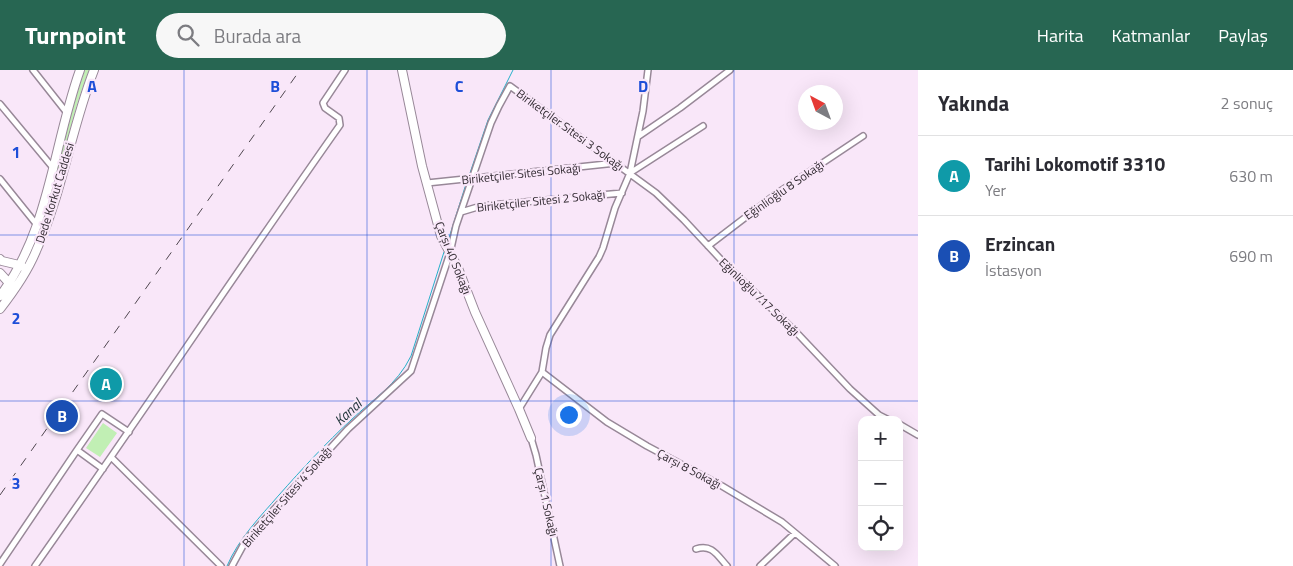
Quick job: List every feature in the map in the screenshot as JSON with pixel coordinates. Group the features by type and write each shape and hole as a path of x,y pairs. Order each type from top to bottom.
{"main road":[{"name":"Dede Korkut Caddesi","path":"0,309 17,287 42,239 80,106 94,70"},
{"name":"Çarşı 40 Sokağı","path":"402,70 420,157 441,236 458,268 475,312 531,438"},
{"name":"Dede Korkut Caddesi","path":"0,296 10,283 37,226 54,170 79,72"},
{"path":"0,259 27,269"},
{"path":"0,273 17,287"}],"street":[{"path":"34,70 67,113"},
{"path":"35,566 340,125 339,118 325,108 323,103 345,70"},
{"path":"519,409 542,372 550,335 601,253 630,173 639,136 648,70"},
{"path":"639,136 675,112 730,70"},
{"name":"Biriketçiler Sitesi 3 Sokağı","path":"510,86 630,173"},
{"name":"Biriketçiler Sitesi 4 Sokağı","path":"232,566 246,540 348,429 411,371 450,253 456,226 494,115 510,86"},
{"path":"0,104 54,170"},
{"path":"630,173 703,126"},
{"name":"Eğinlioğlu 8 Sokağı","path":"708,246 776,194 863,136"},
{"name":"Biriketçiler Sitesi Sokağı","path":"427,183 616,163"},
{"name":"Eğinlioğlu /17 Sokağı","path":"630,173 656,193 725,264 796,332 850,389 881,416"},
{"path":"0,179 37,226"},
{"name":"Biriketçiler Sitesi 2 Sokağı","path":"461,212 481,206 622,193"},
{"name":"Çarşı 8 Sokağı","path":"542,372 607,422 782,522 835,566"},
{"path":"0,564 102,414 129,432"},
{"path":"903,426 918,435"},
{"name":"Çarşı 1 Sokağı","path":"531,438 560,566"},
{"path":"77,450 103,468"},
{"path":"111,457 221,566"},
{"path":"760,566 795,533"},
{"path":"696,549 713,550 727,566"}],"green space":[{"path":"85,70 89,70 73,118 50,208 26,265 24,264 35,241 51,193"},
{"path":"103,423 117,433 100,457 86,448"}],"waterway":[{"name":"Kanal","path":"469,176 488,120 513,70"},
{"name":"Kanal","path":"448,241 466,184"},
{"name":"Kanal","path":"227,566 244,537 257,520 314,456 399,375 411,356 444,252"}],"railway":[{"path":"0,495 300,70"}],"place":[{"name":"Tarihi Lokomotif 3310","path":"106,384"},
{"name":"Erzincan","path":"62,416"}]}
